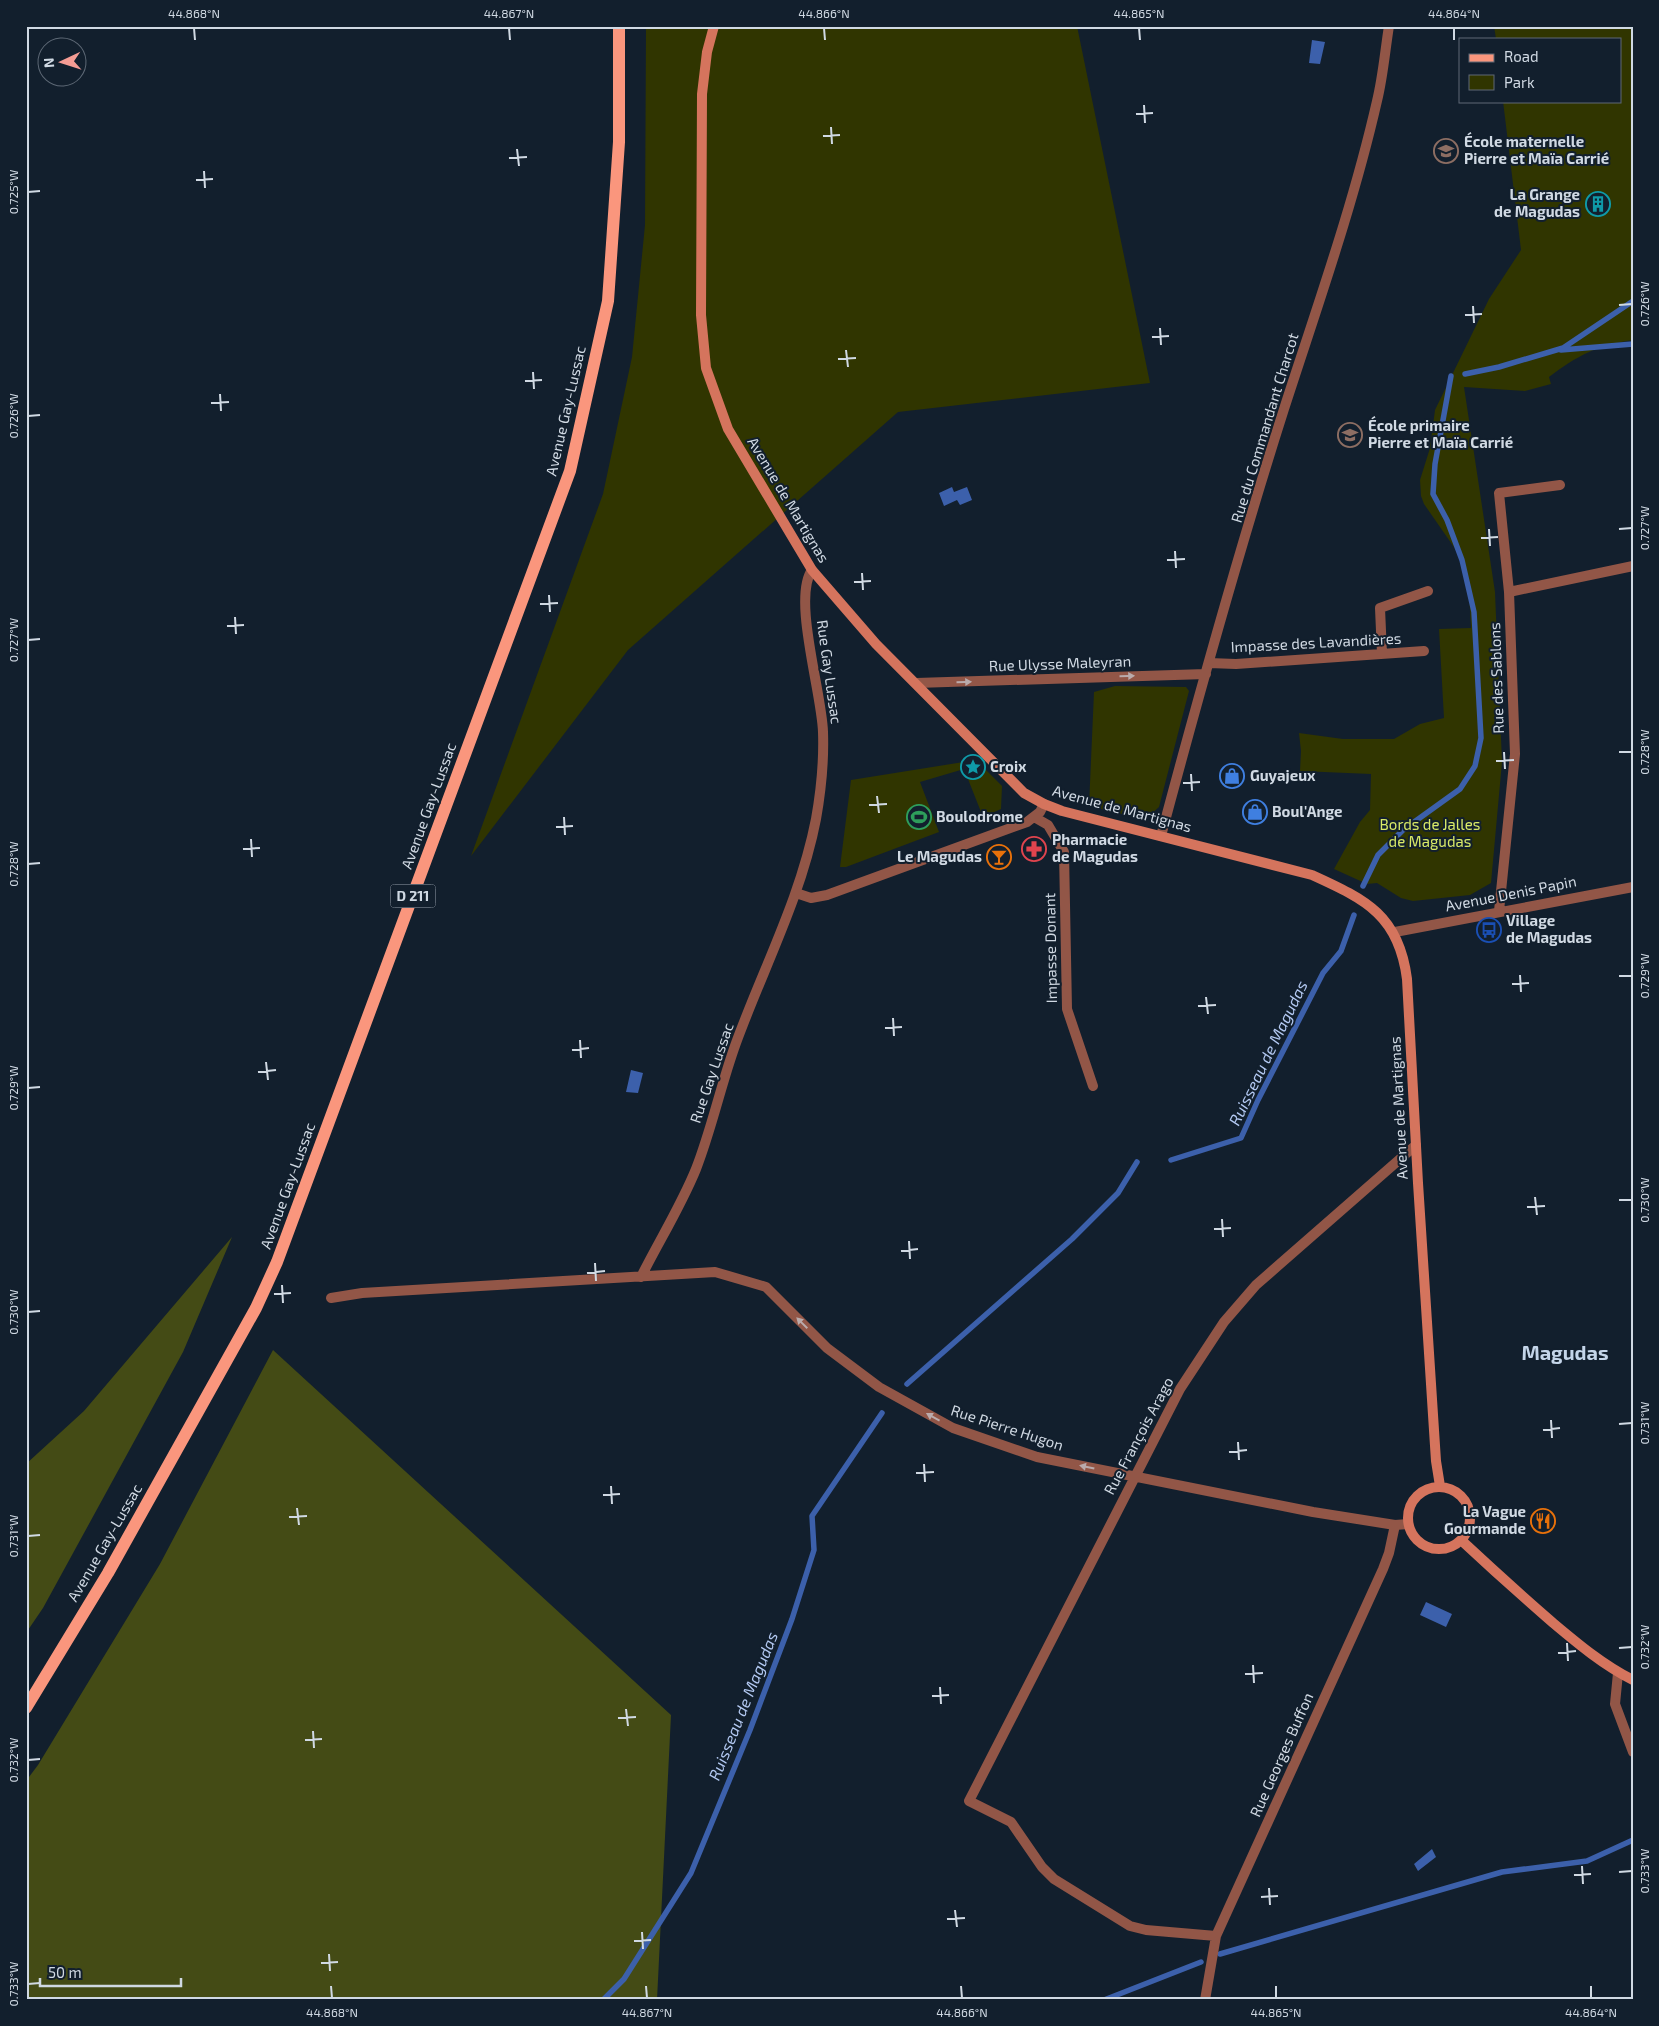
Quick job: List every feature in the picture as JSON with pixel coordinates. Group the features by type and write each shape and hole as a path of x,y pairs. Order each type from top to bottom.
{"main road":[{"name":"Avenue Gay-Lussac","path":"26,1708 113,1564 256,1308 274,1270 570,471 608,301 619,142 619,26"}],"street":[{"name":"Avenue de Martignas","path":"714,26 707,52 702,94 702,314 706,368 728,429 812,570 876,644 1024,793 1044,804 1312,875 1348,892 1360,900 1373,909 1395,932 1404,956 1407,979 1436,1461 1440,1486"},
{"name":"Rue du Commandant Charcot","path":"1161,836 1209,663 1284,409 1311,331 1352,195 1377,100 1390,26"},
{"name":"Rue des Sablons","path":"1499,911 1515,754 1510,592 1499,493 1560,485"},
{"path":"1510,592 1633,566"},
{"name":"Rue Gay Lussac","path":"641,1277 696,1170 736,1043 796,893 816,819 822,764 823,732 820,698 804,603 806,578 812,570"},
{"path":"1382,654 1380,608 1428,591"},
{"name":"Impasse des Lavandières","path":"1209,663 1236,664 1424,651"},
{"name":"Rue Ulysse Maleyran","path":"916,683 1206,674"},
{"path":"796,893 811,898 827,895 1027,822 1040,812 1044,804"},
{"name":"Impasse Donant","path":"1034,817 1048,825 1064,852 1067,1009 1093,1086"},
{"name":"Avenue Denis Papin","path":"1395,932 1633,887"},
{"name":"Rue François Arago","path":"1216,1936 1146,1930 1130,1926 1054,1879 1042,1867 1011,1822 968,1801 1180,1388 1224,1322 1256,1285 1416,1145"},
{"name":"Rue Pierre Hugon","path":"641,1277 715,1272 766,1287 834,1354 879,1387 953,1428 1037,1457 1313,1512 1395,1525 1408,1524"},
{"path":"331,1298 362,1293 641,1277"},
{"path":"1440,1486 1451,1488 1459,1494 1470,1511 1470,1522 1461,1540 1444,1548 1426,1546 1412,1533 1408,1524 1408,1515 1415,1497 1431,1487 1440,1486"},
{"name":"Rue Georges Buffon","path":"1204,2000 1216,1936 1389,1553 1395,1525"},
{"path":"1461,1540 1495,1573 1574,1640 1618,1673 1633,1680"},
{"path":"1618,1673 1615,1704 1633,1752"}],"green space":[{"path":"646,26 1077,26 1150,383 898,412 628,650 471,856 603,494 632,357 645,225"},
{"name":"Bords de Jalles de Magudas","path":"1494,26 1633,26 1633,340 1598,348 1578,357 1549,377 1551,384 1525,391 1464,387 1495,592 1502,762 1491,883 1470,895 1413,901 1401,898 1377,883 1367,884 1334,869 1360,822 1370,810 1371,774 1300,771 1301,751 1299,733 1343,739 1394,739 1420,724 1444,718 1439,629 1471,628 1469,592 1465,563 1424,504 1421,496 1420,480 1430,448 1435,410 1489,299 1521,250 1503,102 1622,102 1622,38 1496,38"},
{"path":"1115,686 1186,687 1189,691 1159,807 1148,817 1134,817 1089,806 1094,692"},
{"path":"976,760 1002,786 1001,809 983,817 964,769 920,782 939,832 846,867 840,867 851,780"},
{"path":"232,1237 183,1352 43,1608 26,1633 26,1464 84,1411"},
{"path":"273,1350 671,1715 657,2000 26,2000 26,1781 38,1765 160,1564"}],"water":[{"path":"1312,40 1325,42 1320,64 1309,63"},
{"path":"952,487 954,492 967,487 972,500 960,505 957,500 944,506 939,493"},
{"path":"631,1070 643,1073 638,1093 626,1092"},
{"path":"1426,1602 1452,1614 1446,1627 1420,1615"},
{"path":"1432,1849 1436,1857 1418,1871 1414,1864"}],"waterway":[{"name":"Ruisseau de Magudas","path":"1465,374 1499,367 1563,348 1633,301"},
{"name":"Ruisseau de Magudas","path":"1561,350 1633,344"},
{"name":"Ruisseau de Magudas","path":"1363,886 1378,855 1403,830 1460,789 1475,766 1481,738 1474,612 1462,560 1447,520 1433,494 1435,464 1451,376"},
{"name":"Ruisseau de Magudas","path":"1171,1160 1241,1138 1258,1100 1323,973 1341,951 1354,915"},
{"name":"Ruisseau de Magudas","path":"907,1384 1072,1239 1118,1193 1137,1162"},
{"name":"Ruisseau de Magudas","path":"603,2000 624,1979 691,1873 750,1730 792,1619 814,1550 812,1516 882,1413"},
{"path":"1220,1954 1502,1872 1587,1861 1633,1840"},
{"path":"1104,2000 1201,1962"}],"place":[{"name":"École maternelle Pierre et Maïa Carrié","path":"1446,151"},
{"name":"La Grange de Magudas","path":"1598,204"},
{"name":"École primaire Pierre et Maïa Carrié","path":"1350,435"},
{"name":"Croix","path":"973,767"},
{"name":"Guyajeux","path":"1232,776"},
{"name":"Boul'Ange","path":"1255,812"},
{"name":"Boulodrome","path":"919,817"},
{"name":"Pharmacie de Magudas","path":"1034,849"},
{"name":"Le Magudas","path":"999,857"},
{"name":"Village de Magudas","path":"1489,930"},
{"name":"La Vague Gourmande","path":"1543,1521"}],"district":[{"name":"Magudas","path":"1565,1353"}]}
